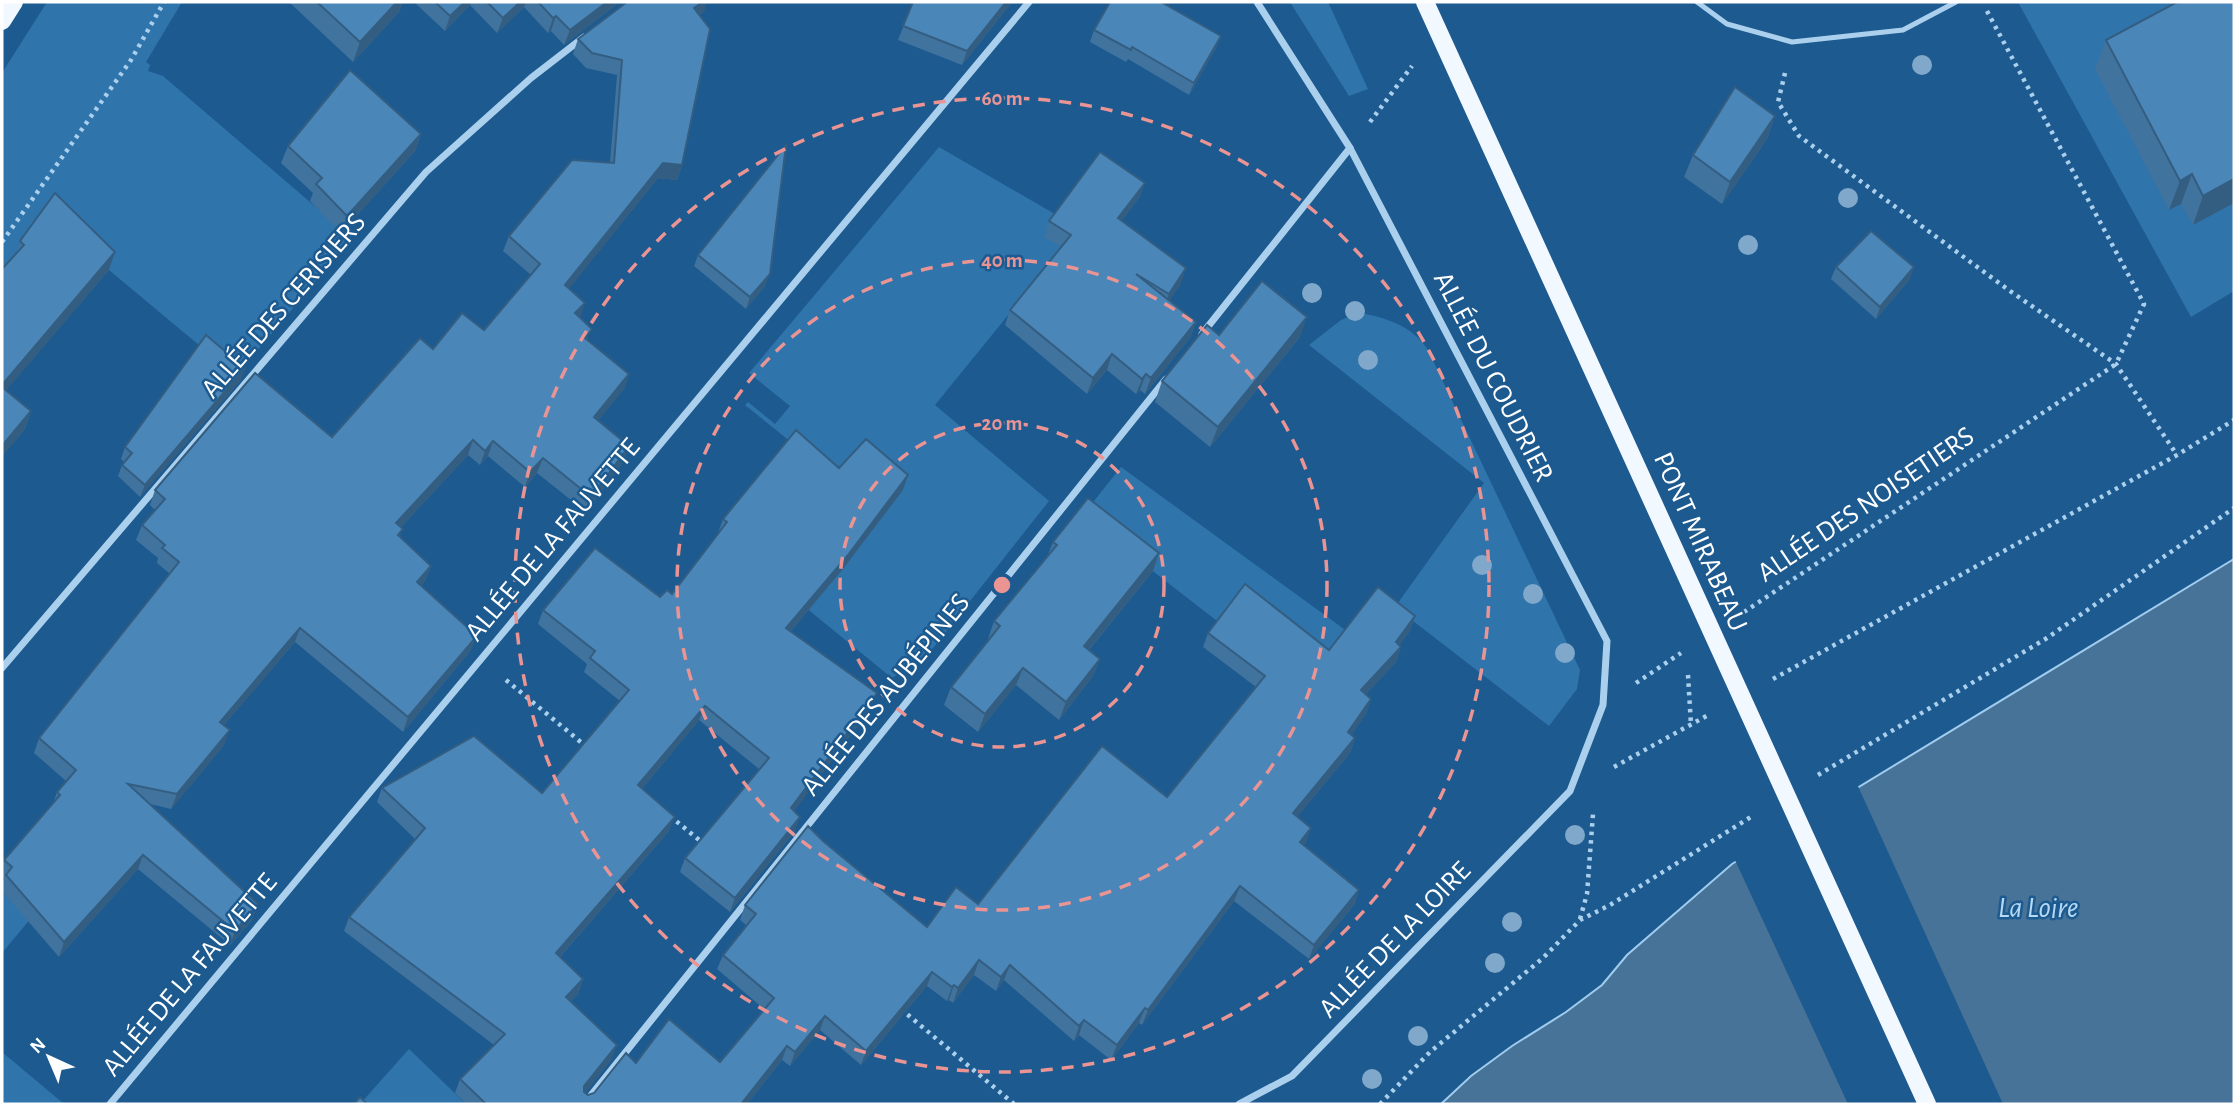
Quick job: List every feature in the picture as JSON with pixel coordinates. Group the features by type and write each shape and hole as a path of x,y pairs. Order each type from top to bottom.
{"main road":[{"path":"2,20 14,2"},
{"name":"PONT MIRABEAU","path":"1425,2 1927,1104"}],"street":[{"name":"ALLÉE DE LA FAUVETTE","path":"110,1104 1029,2"},
{"name":"ALLÉE DU COUDRIER","path":"1257,2 1350,148 1607,641 1603,705 1570,791"},
{"name":"ALLÉE DES CERISIERS","path":"2,668 426,172 531,78 586,36"},
{"path":"1194,344 1350,148"},
{"name":"ALLÉE DES AUBÉPINES","path":"584,1104 1167,377"},
{"name":"ALLÉE DE LA LOIRE","path":"1239,1104 1292,1076 1570,791"}],"lane":[{"path":"1697,2 1727,24 1792,42 1903,30 1956,2"}],"path":[{"path":"2,242 131,60 164,2"},
{"path":"1982,2 2144,304 2116,364"},
{"path":"1792,42 1779,102 1799,136 2010,291 2116,364 2177,455"},
{"path":"1350,148 1412,66"},
{"name":"ALLÉE DES NOISETIERS","path":"1733,619 2116,364"},
{"path":"1764,684 2177,455 2234,420"},
{"path":"1603,705 1686,650"},
{"path":"1580,920 1587,894 1593,805 1570,791 1715,711"}],"shaded area":[{"path":"47,2 182,2 146,62 150,65 148,71 163,76 352,238 236,376 103,265 2,280 2,73"},
{"path":"1290,2 1328,2 1368,89 1349,96"},
{"path":"2018,2 2234,2 2234,291 2191,317"},
{"path":"939,147 1079,228 935,405 1049,501 926,656 892,678 784,590 837,479 745,405 748,402 775,424 790,406 749,373"},
{"path":"1359,313 1398,324 1415,335 1428,350 1580,670 1577,689 1549,726 1395,607 1484,483 1309,345 1341,320"},
{"path":"1121,467 1364,645 1271,663 1082,516"},
{"path":"2,891 32,917 2,953"},
{"path":"409,1049 466,1104 360,1104"},
{"path":"2,1052 64,1104 2,1104"}],"water":[{"name":"La Loire","path":"2234,559 2234,1104 1441,1104 1471,1076 1602,985 1627,955 1732,864"}],"pier":[{"path":"1857,784 2003,1104 1848,1104 1734,858"}],"building":[{"path":"317,2 397,2 360,42"},
{"path":"435,2 465,2 450,16"},
{"path":"487,2 520,2 503,18"},
{"path":"538,2 607,2 570,30 556,16 553,18"},
{"path":"627,2 703,2 694,8 710,29 682,165 663,163 565,285 585,303 575,313 592,329 585,338 629,374 594,417 629,446 591,497 543,458 530,472 493,441 485,451 473,440 396,523 403,529 398,535 431,566 417,582 477,636 408,717 300,628 220,722 230,730 177,794 128,784 258,904 235,931 143,855 64,942 6,875 12,867 4,860 60,795 57,792 76,770 39,738 179,562 162,548 165,545 142,525 165,499 155,490 255,373 332,437 420,338 433,349 462,313 484,330 540,264 509,236 572,160 614,163 622,60 592,53 578,39"},
{"path":"913,2 1006,2 967,51 903,26"},
{"path":"1110,2 1161,2 1221,36 1194,83 1132,47 1131,50 1094,30"},
{"path":"2177,2 2234,2 2234,179 2203,196 2192,174 2180,181 2106,40"},
{"path":"350,70 421,134 347,216 316,184 322,178 288,146"},
{"path":"1735,87 1775,116 1730,182 1693,155"},
{"path":"786,145 770,274 750,297 698,255"},
{"path":"1100,152 1145,183 1118,218 1186,268 1169,294 1136,274 1196,322 1151,378 1146,374 1142,379 1112,354 1093,378 1010,310 1071,235 1049,221"},
{"path":"55,193 115,252 2,385 2,269 24,245 20,241"},
{"path":"1871,231 1914,267 1880,307 1836,267"},
{"path":"1262,281 1307,317 1218,427 1162,381 1207,325 1219,335"},
{"path":"206,335 245,368 145,485 122,465 132,453 125,447"},
{"path":"2,387 31,411 2,446"},
{"path":"796,430 839,468 866,439 908,475 848,555 786,628 877,693 791,808 800,817 735,898 685,858 769,758 705,706 638,785 675,817 556,953 583,979 566,997 617,1045 584,1086 584,1092 588,1095 594,1093 626,1053 636,1063 669,1019 720,1062 774,998 723,955 756,914 745,905 808,826 927,927 956,887 978,904 1102,746 1167,797 1265,676 1208,633 1245,584 1329,650 1378,587 1415,616 1396,642 1401,647 1361,690 1371,699 1348,732 1355,738 1293,813 1311,828 1300,842 1359,890 1314,945 1240,886 1148,1010 1145,1008 1117,1045 1084,1020 1079,1026 1010,965 1001,977 979,960 958,988 954,985 952,987 932,972 866,1051 825,1016 795,1052 787,1046 741,1104 486,1104 460,1079 505,1034 349,917 425,828 382,788 474,736 542,793 629,690 590,658 595,651 543,610 595,548 660,597 667,590 672,594 727,522 723,519"},
{"path":"1088,498 1159,553 1084,646 1100,659 1066,702 1023,668 985,714 951,687 1000,626 994,621 1057,545 1053,542"},
{"path":"360,1097 367,1104 354,1104"}]}
